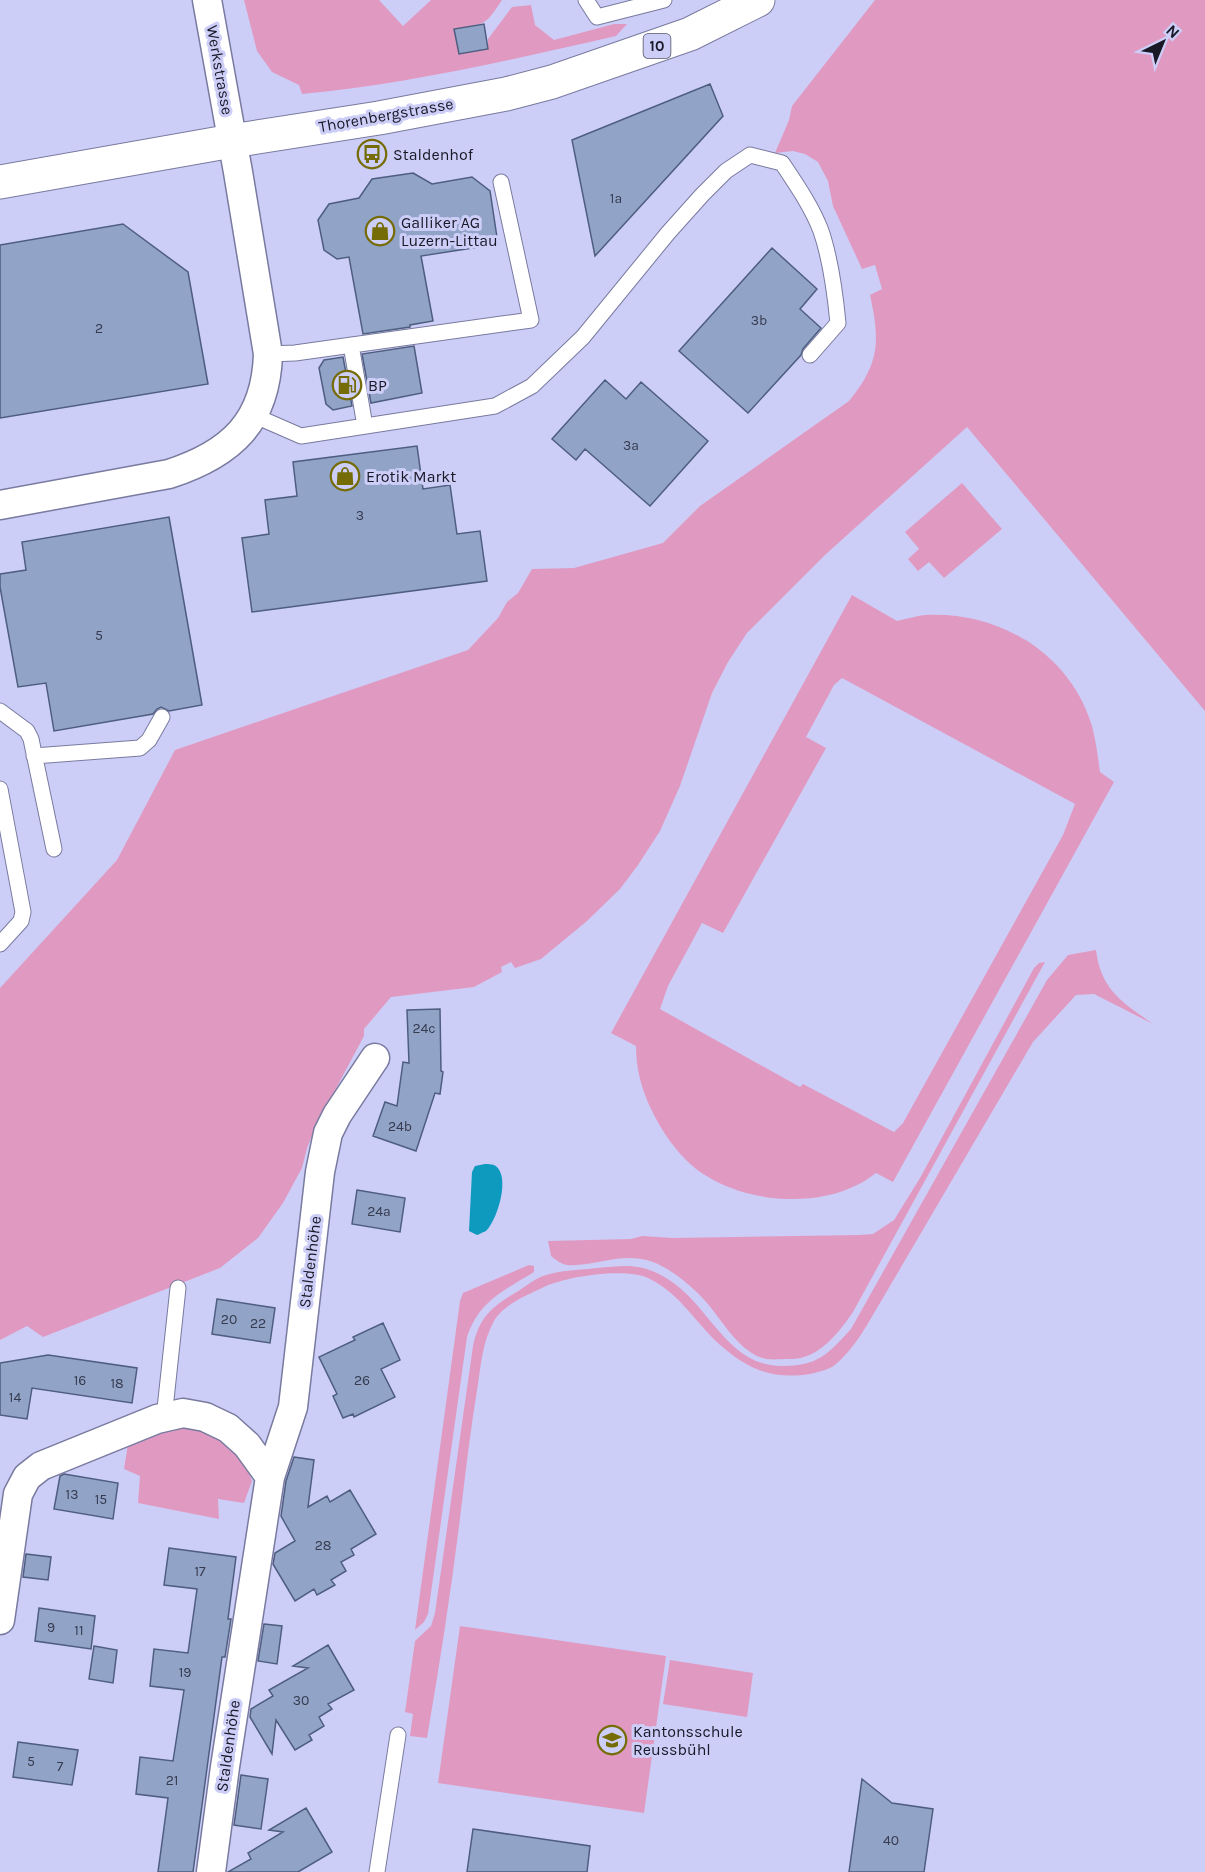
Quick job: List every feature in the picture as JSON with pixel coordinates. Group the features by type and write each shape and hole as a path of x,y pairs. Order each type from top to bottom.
{"main road":[{"name":"Thorenbergstrasse","path":"0,182 506,94 552,82 690,34 758,0"}],"street":[{"name":"Werkstrasse","path":"207,0 232,141"},
{"path":"0,506 169,474 193,466 212,457 228,445 243,430 253,415 262,396 267,374 268,354 232,141"},
{"name":"Staldenhöhe","path":"211,1872 270,1477 293,1407 320,1172 328,1132 375,1058"},
{"path":"0,1620 9,1493 41,1466 164,1418 183,1413 205,1418 228,1428 247,1445 270,1477"}],"lane":[{"path":"586,0 597,17 664,0"},
{"path":"253,415 301,436 495,406 532,386 583,337 668,232 702,195 726,171 750,156 782,163 821,231 835,290 838,322 810,355"},
{"path":"268,354 295,353 531,320 501,182"},
{"path":"351,345 365,426"},
{"path":"0,711 27,730 31,739 54,849"},
{"path":"34,756 141,748 149,740 162,717"},
{"path":"0,789 23,912 21,921 0,944"},
{"path":"164,1418 178,1288"},
{"path":"377,1872 398,1735"}],"shaded area":[{"path":"244,0 379,0 403,26 431,0 502,0 483,22 455,29 459,54 488,49 488,39 512,7 531,5 535,25 554,40 614,24 627,24 616,36 498,62 420,78 302,94 299,85 272,72 257,51"},
{"path":"875,0 1205,0 1205,711 967,427 825,555 747,633 712,693 680,786 660,831 620,889 587,921 541,959 515,968 511,962 501,967 502,972 474,987 391,997 364,1029 364,1036 316,1126 302,1168 283,1203 258,1238 220,1268 43,1337 27,1326 0,1340 0,988 117,860 175,750 468,650 498,618 507,602 518,593 532,569 574,568 663,543 700,506 849,401 867,375 875,351 876,339 870,295 882,289 875,265 862,269 833,206 828,181 818,162 805,154 793,151 775,153 789,120 792,106"},
{"path":"962,483 1002,529 944,578 929,562 918,571 908,559 919,549 905,532"},
{"path":"852,595 897,621 925,615 953,616 979,620 1005,629 1028,642 1049,658 1067,677 1082,700 1092,726 1100,772 1114,782 893,1182 876,1173 860,1184 837,1193 814,1198 791,1199 744,1192 703,1174 686,1160 661,1128 644,1092 638,1070 636,1046 611,1033","holes":["842,678 1075,804 1063,835 903,1123 894,1132 803,1084 800,1087 660,1009 668,986 702,923 723,933 826,748 806,737 834,685"]},
{"path":"1096,950 1108,985 1132,1009 1153,1024 1094,994 1076,995 1033,1042 865,1328 855,1344 832,1367 810,1374 784,1375 772,1374 750,1366 719,1344 661,1285 640,1275 613,1273 567,1279 537,1290 502,1311 493,1323 481,1360 450,1596 427,1738 410,1736 413,1714 405,1712 415,1641 431,1626 435,1613 473,1346 480,1326 489,1312 502,1301 543,1276 570,1270 629,1266 659,1274 676,1285 691,1298 730,1343 745,1355 762,1363 782,1366 805,1364 821,1357 829,1352 851,1329 1047,980 1068,955"},
{"path":"1045,962 853,1312 834,1337 818,1350 799,1358 766,1359 757,1356 740,1344 707,1303 689,1285 653,1262 630,1258 567,1265 551,1256 548,1241 631,1239 642,1236 673,1238 873,1234 894,1220 920,1178 1034,968 1039,963"},
{"path":"529,1265 534,1266 534,1272 493,1298 478,1314 467,1337 428,1614 424,1622 415,1630 460,1301 463,1293"},
{"path":"163,1424 205,1428 239,1447 252,1481 244,1503 218,1499 219,1519 138,1503 140,1476 124,1469 128,1444"},
{"path":"460,1626 666,1656 644,1813 438,1783"},
{"path":"670,1660 753,1673 747,1717 663,1704"}],"water":[{"path":"494,1165 499,1170 502,1178 501,1198 490,1226 486,1231 477,1235 469,1231 472,1172 475,1166"}],"building":[{"path":"484,24 488,49 459,54 454,29"},
{"path":"710,84 723,116 595,256 572,140"},
{"path":"413,173 432,184 472,177 490,191 498,244 421,256 433,321 363,334 349,257 337,259 324,250 318,220 329,204 359,198 372,179"},
{"path":"123,224 188,272 208,384 0,418 0,245"},
{"path":"772,248 817,289 800,309 821,328 803,349 801,355 748,413 679,351"},
{"path":"414,346 422,393 371,403 362,354"},
{"path":"343,357 352,406 333,410 326,404 319,368 324,360"},
{"path":"605,380 626,399 641,382 708,441 650,506 585,449 576,460 552,439"},
{"path":"417,446 423,489 450,485 457,534 480,531 487,581 252,612 242,538 269,534 265,500 297,496 293,462"},
{"path":"169,517 202,705 169,711 161,707 153,714 54,731 46,683 18,687 0,587 0,574 26,570 22,542"},
{"path":"440,1009 441,1071 443,1072 440,1094 435,1093 416,1151 373,1136 385,1102 397,1106 403,1062 409,1063 407,1010"},
{"path":"357,1190 405,1198 400,1232 352,1224"},
{"path":"217,1299 275,1308 270,1343 212,1334"},
{"path":"383,1323 400,1360 381,1369 395,1397 354,1417 353,1414 343,1418 333,1396 337,1394 319,1357 355,1340 353,1337"},
{"path":"48,1355 137,1368 132,1403 32,1388 27,1419 0,1415 0,1363"},
{"path":"294,1457 314,1460 308,1507 327,1496 330,1502 350,1490 376,1534 351,1549 354,1555 341,1562 346,1571 331,1580 335,1585 317,1595 314,1589 295,1601 273,1564 275,1553 295,1541 281,1516 286,1481"},
{"path":"64,1474 118,1483 113,1519 54,1509 60,1476"},
{"path":"169,1548 236,1557 228,1619 231,1619 225,1657 222,1657 193,1872 158,1872 168,1798 136,1794 140,1757 173,1761 184,1690 150,1686 154,1649 188,1653 197,1589 164,1585"},
{"path":"26,1554 51,1557 48,1580 23,1577"},
{"path":"39,1608 95,1616 91,1649 35,1641"},
{"path":"264,1624 282,1626 277,1664 258,1661"},
{"path":"328,1645 354,1690 328,1704 332,1709 319,1717 324,1726 309,1735 312,1740 295,1750 276,1720 272,1754 250,1717 251,1709 273,1696 269,1690 308,1668 293,1666"},
{"path":"94,1646 117,1650 113,1683 89,1679"},
{"path":"18,1742 78,1750 72,1785 13,1777"},
{"path":"241,1775 268,1779 261,1829 234,1825"},
{"path":"862,1779 892,1803 933,1809 924,1872 849,1872"},
{"path":"306,1808 332,1852 298,1872 228,1872 251,1859 248,1853 283,1832 269,1830"},
{"path":"473,1829 590,1846 587,1872 467,1872"}],"place":[{"name":"Staldenhof","path":"372,154"},
{"name":"Galliker AG Luzern-Littau","path":"380,231"},
{"name":"BP","path":"347,385"},
{"name":"Erotik Markt","path":"345,476"},
{"name":"Kantonsschule Reussbühl","path":"612,1740"}]}
